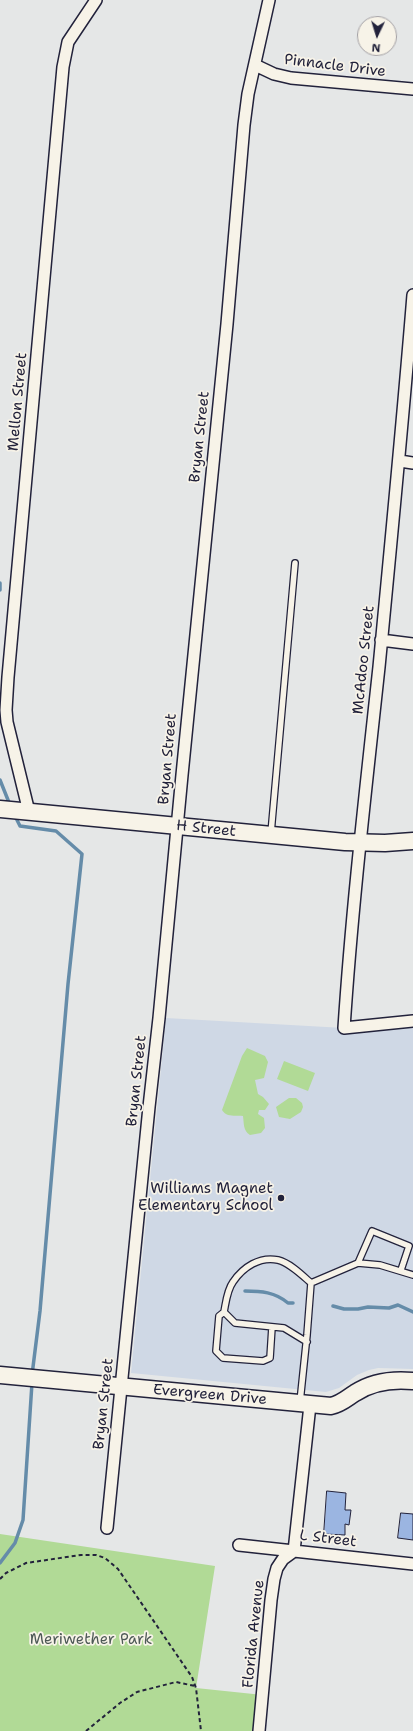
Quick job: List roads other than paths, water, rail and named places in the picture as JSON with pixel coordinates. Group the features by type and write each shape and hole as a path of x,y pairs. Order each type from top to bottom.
{"street":[{"name":"Mellon Street","path":"25,811 7,722 8,677 63,67 68,42 96,0"},
{"name":"Bryan Street","path":"107,1528 159,1018 226,332 244,125 248,94 269,0"},
{"name":"Pinnacle Drive","path":"255,65 274,74 291,78 413,89"},
{"name":"McAdoo Street","path":"413,295 400,461 360,842 344,1028 413,1021"},
{"path":"400,461 413,463"},
{"path":"381,640 413,644"},
{"name":"H Street","path":"0,809 270,836 385,843 413,841"},
{"name":"Evergreen Drive","path":"0,1375 304,1405 336,1405 369,1386 385,1381 413,1381"},
{"path":"294,1551 304,1405"},
{"name":"L Street","path":"238,1545 413,1564"},
{"name":"Florida Avenue","path":"259,1731 274,1580 277,1568 282,1559 294,1551"}],"lane":[{"path":"270,836 295,562"},
{"path":"358,1263 372,1231 409,1246 401,1270"},
{"path":"272,1327 270,1358 263,1361 223,1358 216,1351 219,1316 224,1312 226,1299 232,1282 249,1265 263,1259 279,1260 297,1270 311,1283"},
{"path":"311,1283 358,1263 380,1265 401,1270 413,1275"},
{"path":"304,1405 311,1283"},
{"path":"224,1312 235,1323 284,1328 307,1342"}],"waterway":[{"path":"0,583 0,590"},
{"path":"0,780 10,805"},
{"path":"15,816 20,826 56,831 82,854 68,984 40,1311 32,1375"},
{"path":"245,1291 257,1291 273,1294 288,1303 293,1303"},
{"path":"333,1306 344,1309 358,1309 368,1307 389,1308 398,1305 413,1312"},
{"path":"0,1563 15,1543 23,1520 32,1383"}],"place":[{"name":"Williams Magnet Elementary School","path":"281,1198"}],"park label":[{"name":"Meriwether Park","path":"91,1640"}]}
